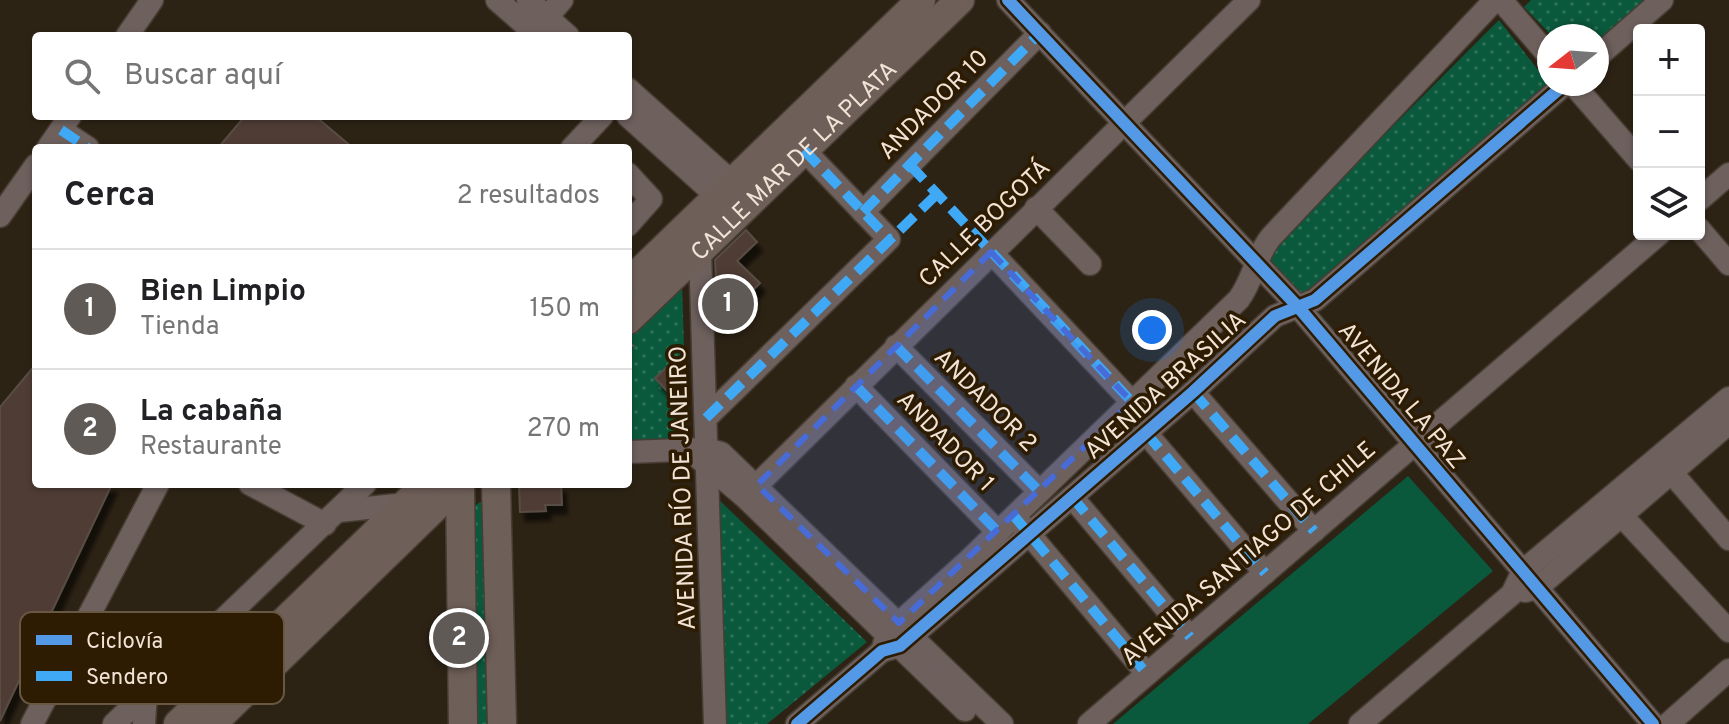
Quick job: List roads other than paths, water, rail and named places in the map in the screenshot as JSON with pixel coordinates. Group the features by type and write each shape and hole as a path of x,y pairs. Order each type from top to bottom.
{"main road":[{"path":"632,279 921,0"},
{"name":"CALLE MAR DE LA PLATA","path":"632,316 960,0"},
{"path":"284,654 455,488"},
{"path":"459,488 463,724"},
{"path":"496,488 502,724"},
{"path":"284,622 418,492"},
{"path":"178,724 199,704"},
{"path":"212,724 233,704"}],"street":[{"path":"130,32 152,0"},
{"path":"497,0 545,21 562,32"},
{"path":"528,0 545,21"},
{"name":"AVENIDA LA PAZ","path":"1008,0 1299,308 1653,724"},
{"name":"CALLE BOGOTÁ","path":"757,485 1249,0"},
{"name":"AVENIDA BRASILIA","path":"896,638 1039,491 1239,299 1255,274 1255,261 1271,237 1495,0"},
{"path":"1501,0 1537,42"},
{"path":"1609,46 1662,0"},
{"name":"ANDADOR 10","path":"863,212 1040,33"},
{"path":"632,93 745,208"},
{"name":"AVENIDA BRASILIA","path":"797,724 896,638 1029,534 1193,392 1275,316 1315,300 1551,96"},
{"path":"1583,96 1633,153"},
{"path":"632,119 724,188"},
{"path":"585,144 600,120"},
{"path":"60,131 81,144"},
{"path":"706,418 889,239 804,150"},
{"path":"0,216 32,171"},
{"path":"1705,195 1729,174"},
{"path":"632,178 651,199 632,220"},
{"path":"1036,208 1090,264"},
{"path":"1705,236 1729,264"},
{"name":"AVENIDA SANTIAGO DE CHILE","path":"1089,724 1652,240"},
{"name":"AVENIDA RÍO DE JANEIRO","path":"700,251 706,418 701,454 715,724"},
{"path":"991,252 1132,402"},
{"name":"ANDADOR 2","path":"896,346 1039,491"},
{"name":"ANDADOR 1","path":"856,386 1006,524 1029,534 1147,674"},
{"path":"1193,392 1314,531"},
{"path":"1530,580 1729,398"},
{"path":"1360,724 1512,594 1726,431"},
{"path":"1146,433 1265,573"},
{"path":"632,452 721,453 757,485 896,638 980,724"},
{"path":"701,454 896,638 1002,724"},
{"path":"1671,472 1729,539"},
{"path":"90,612 156,488"},
{"path":"259,488 332,518 418,492"},
{"path":"231,612 360,489 418,492"},
{"path":"1072,497 1190,637"},
{"path":"1620,514 1729,631"},
{"path":"1668,724 1729,670"},
{"path":"32,724 42,704"},
{"path":"114,724 138,712"}],"place":[{"name":"Bien Limpio","path":"728,304"},
{"name":"La cabaña","path":"459,638"}]}
